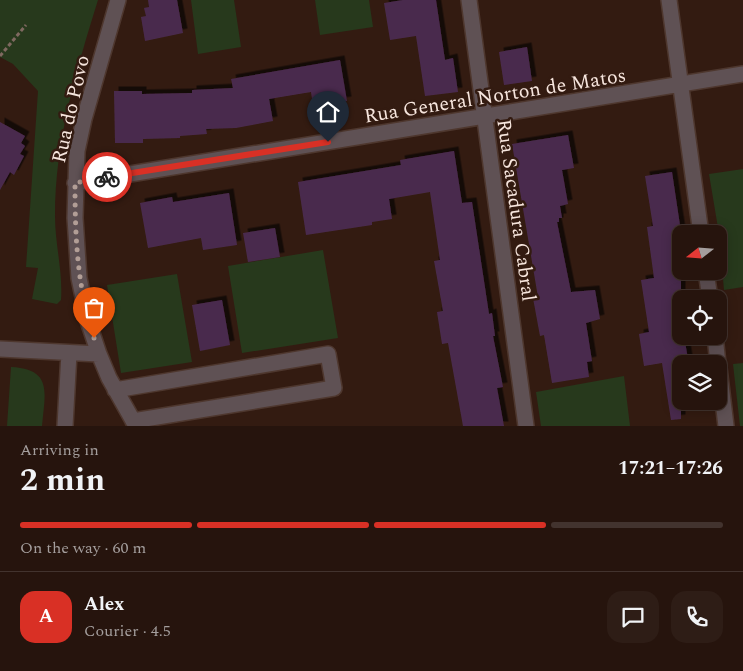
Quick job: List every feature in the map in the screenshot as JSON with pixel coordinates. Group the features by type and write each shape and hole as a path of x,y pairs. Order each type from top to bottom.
{"street":[{"name":"Rua do Povo","path":"118,0 84,119 77,151 75,218 79,278 88,321 99,354 134,424"},
{"name":"Rua Sacadura Cabral","path":"469,0 526,426"},
{"path":"669,0 700,225"},
{"name":"Rua General Norton de Matos","path":"75,183 743,74"},
{"path":"0,349 99,354"},
{"path":"65,426 69,353"},
{"path":"116,390 328,354 334,388 134,424"},
{"path":"724,410 726,426"}],"path":[{"path":"0,56 26,25"}],"green space":[{"path":"0,0 98,0 68,106 59,161 55,216 61,300 57,304 32,299 38,268 26,267 38,91 13,64 0,57"},
{"path":"191,0 234,0 241,47 198,54"},
{"path":"315,0 369,0 373,27 320,35"},
{"path":"743,169 743,287 724,290 723,280 728,280 728,225 718,225 709,174"},
{"path":"323,250 338,338 242,353 228,266"},
{"path":"177,274 192,362 121,373 107,285"},
{"path":"743,363 743,426 740,426 733,364"},
{"path":"11,367 34,372 40,378 45,393 42,426 7,426"},
{"path":"624,376 630,426 541,426 536,392"}],"building":[{"path":"148,0 177,0 183,33 145,41 141,17 146,16 144,8 149,7"},
{"path":"403,0 436,0 445,60 453,58 458,92 425,96 416,36 390,40 384,3"},
{"path":"527,47 532,81 504,85 499,52"},
{"path":"340,60 347,101 313,106 311,92 269,99 273,121 236,128 206,129 207,134 180,136 180,138 143,139 143,143 115,143 114,91 142,91 142,94 192,93 192,90 233,88 231,79"},
{"path":"0,122 25,136 21,143 25,146 20,154 24,156 14,175 10,172 0,190"},
{"path":"568,135 574,168 562,170 568,204 560,206 562,218 559,218 559,222 557,222 571,292 595,290 600,319 586,323 592,361 587,362 589,377 552,383 544,335 540,336 533,298 538,297 512,144"},
{"path":"454,151 462,203 472,202 489,314 492,313 495,336 493,336 503,387 497,388 504,426 463,426 448,343 442,344 437,312 443,311 434,261 440,260 430,192 389,199 392,219 372,222 372,225 306,235 298,182 401,165 400,160"},
{"path":"672,172 680,225 672,225 672,280 681,280 681,290 672,290 672,345 686,345 687,355 672,355 672,410 681,410 681,419 671,420 662,363 644,366 639,334 649,332 641,280 654,278 647,227 653,226 645,176"},
{"path":"229,193 237,245 203,250 201,238 148,248 140,203 172,197 173,202"},
{"path":"275,228 280,257 248,262 243,233"},
{"path":"222,300 230,345 200,351 192,305"}],"way so far":[{"path":"94,338 88,321 79,278 75,183 107,177"}],"route":[{"path":"107,177 328,142"}]}
